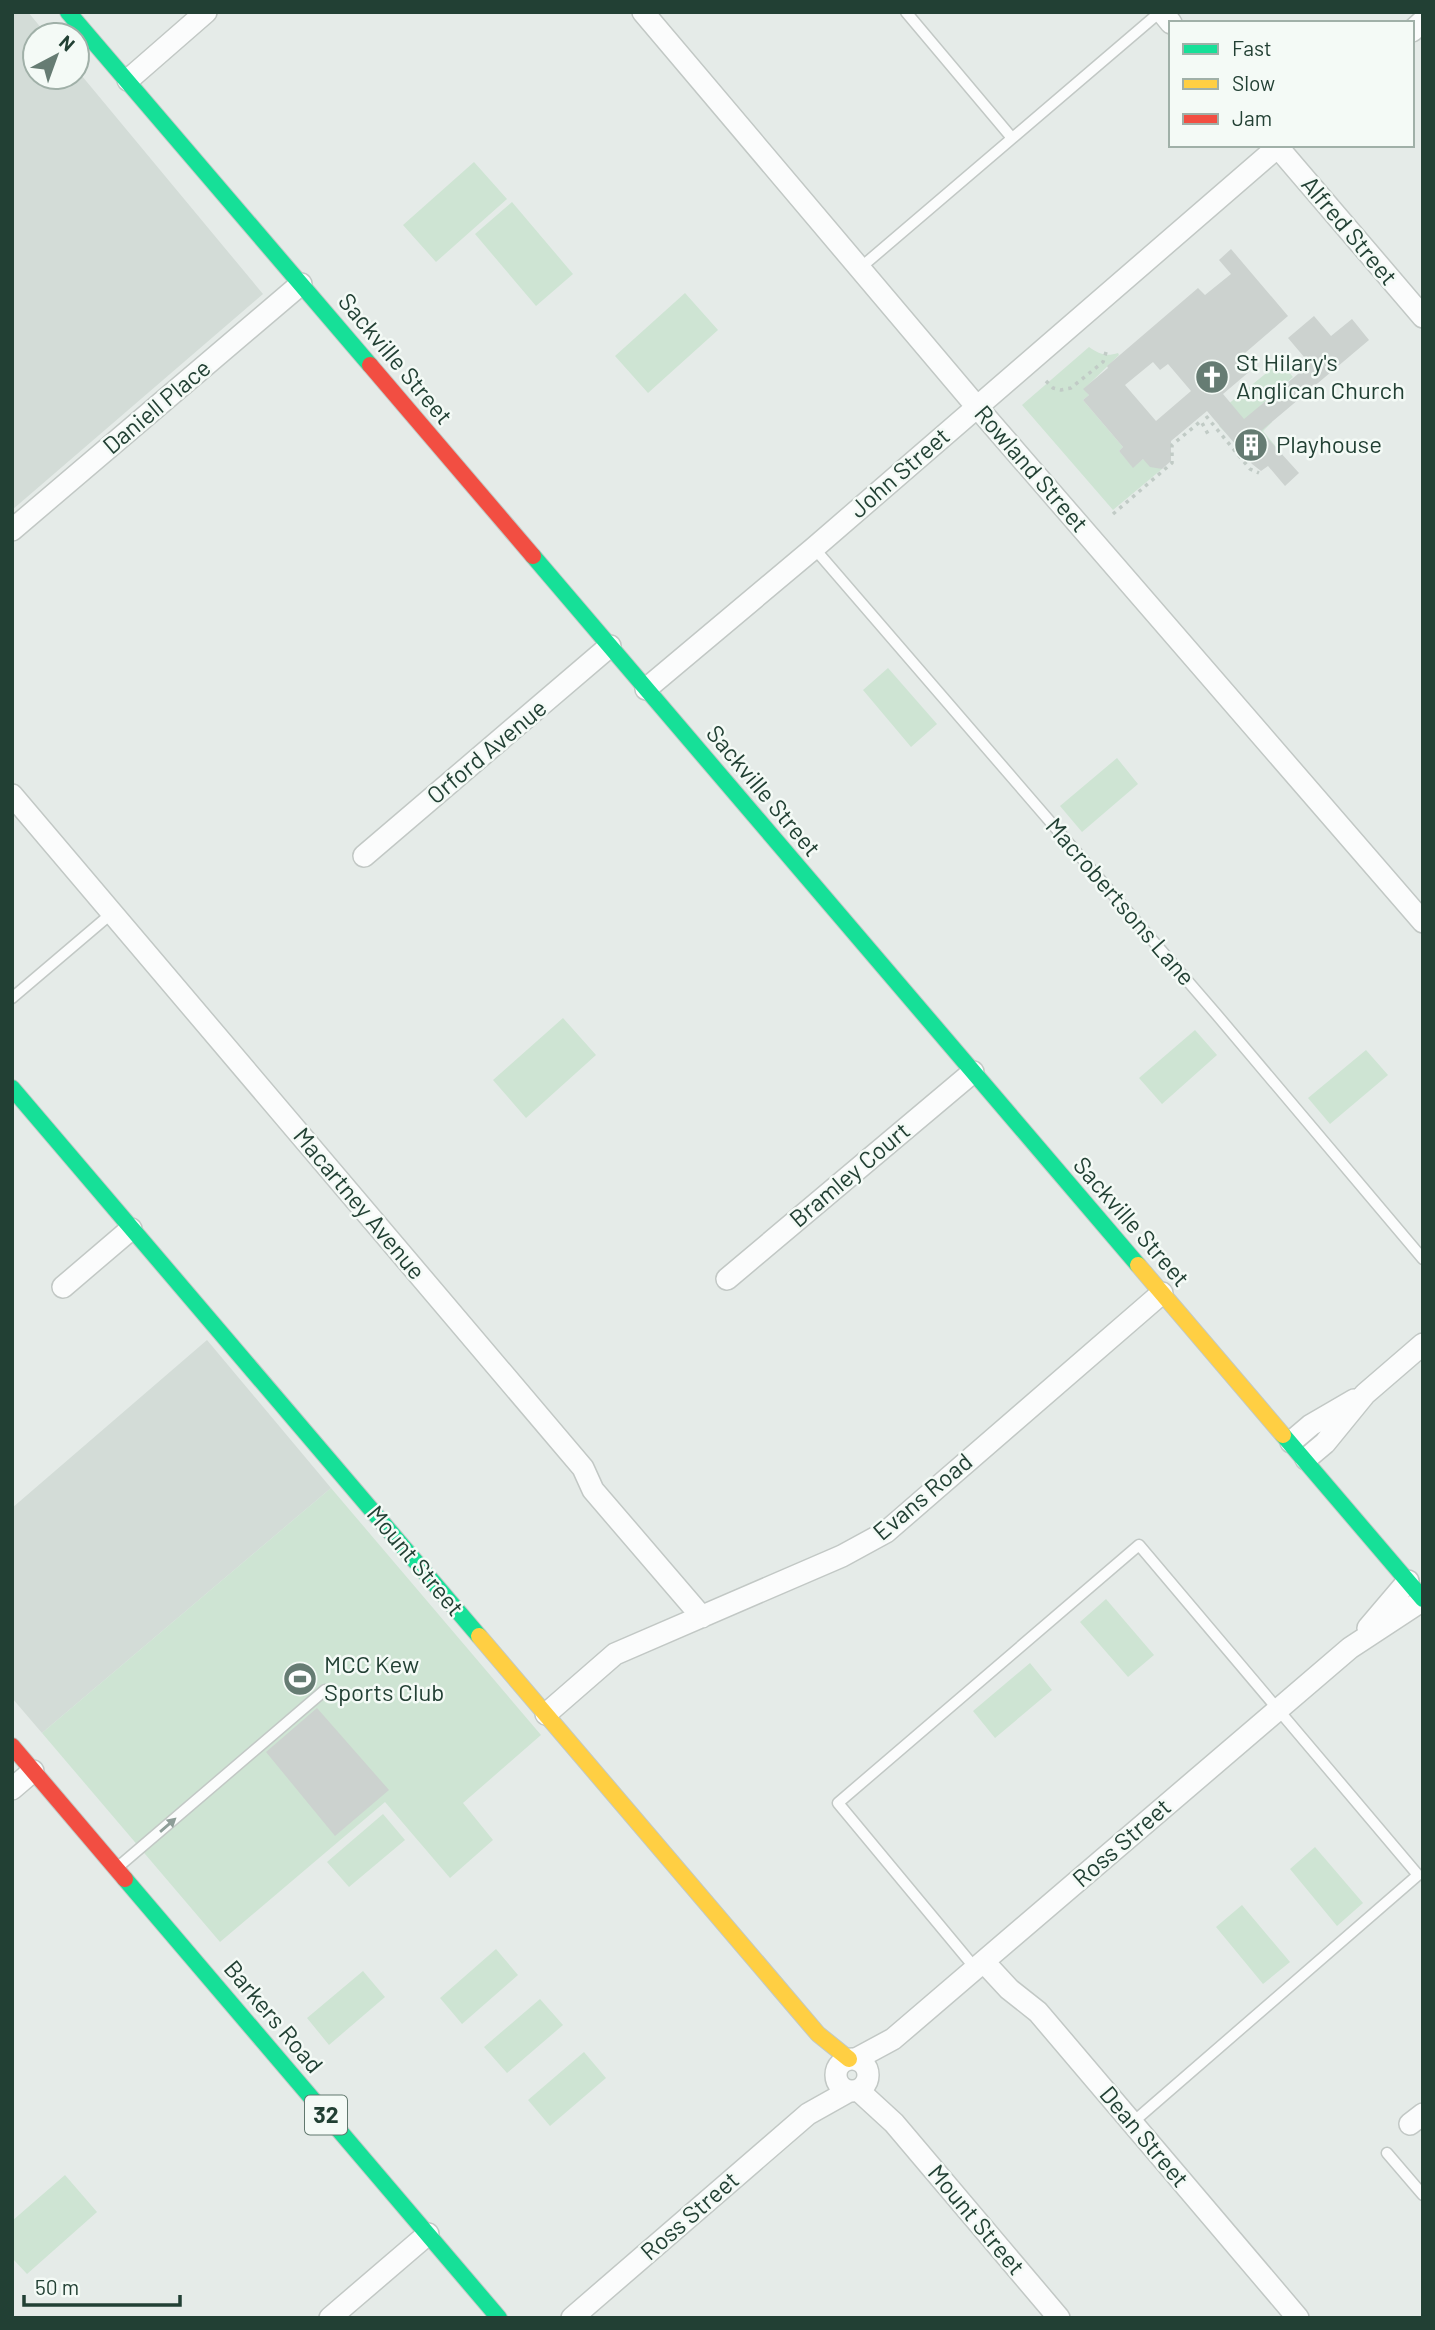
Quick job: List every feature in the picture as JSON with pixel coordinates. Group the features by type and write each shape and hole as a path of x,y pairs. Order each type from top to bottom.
{"street":[{"name":"Sackville Street","path":"68,12 1306,1459 1423,1600"},
{"path":"128,80 206,12"},
{"name":"Rowland Street","path":"643,12 977,407 1423,922"},
{"name":"John Street","path":"646,689 814,548 1277,147"},
{"name":"Alfred Street","path":"1279,147 1423,317"},
{"name":"Daniell Place","path":"12,530 301,284"},
{"name":"Orford Avenue","path":"364,856 610,646"},
{"name":"Macartney Avenue","path":"12,795 574,1457 583,1468 593,1490 702,1617"},
{"name":"Bramley Court","path":"727,1279 973,1072"},
{"name":"Mount Street","path":"12,1088 1059,2318"},
{"path":"63,1287 131,1229"},
{"name":"Evans Road","path":"546,1714 612,1656 842,1556 886,1532 1162,1293"},
{"path":"1306,1459 1325,1443 1365,1394 1423,1344"},
{"path":"1291,1442 1311,1425 1365,1394"},
{"name":"Ross Street","path":"1350,1648 1408,1581"},
{"name":"Ross Street","path":"572,2318 1350,1648 1423,1600"},
{"name":"Barkers Road","path":"12,1746 499,2318"},
{"path":"12,1789 33,1771"},
{"name":"Dean Street","path":"980,1965 1038,2012 1298,2318"},
{"path":"330,2318 428,2234"}],"lane":[{"path":"906,12 1013,138"},
{"path":"859,269 1161,12"},
{"name":"Macrobertsons Lane","path":"814,548 1217,1015 1423,1259"},
{"path":"12,998 112,913"},
{"path":"980,1965 838,1803 1139,1545 1418,1875 1132,2123"},
{"path":"116,1869 325,1690 333,1693"},
{"path":"1387,2153 1423,2195"}],"path":[{"path":"1046,381 1056,388 1071,388 1103,362 1107,349"},
{"path":"1206,416 1250,469 1259,473"},
{"path":"1112,514 1172,463 1172,445 1201,421 1208,434"}],"shaded area":[{"path":"12,12 28,12 35,21 21,21 21,91 91,91 91,87 263,294 12,510"},
{"path":"207,1340 331,1488 42,1733 12,1698 12,1508"}],"green space":[{"path":"474,162 507,199 436,262 403,225"},
{"path":"512,202 573,274 536,306 475,234"},
{"path":"685,293 718,330 648,393 615,356"},
{"path":"1089,347 1103,354 1119,355 1084,389 1089,395 1083,400 1123,447 1119,451 1133,467 1143,459 1162,469 1113,510 1022,405"},
{"path":"1280,362 1293,377 1259,407 1272,422 1263,431 1282,454 1225,432 1219,426 1227,405"},
{"path":"888,668 937,724 911,747 863,690"},
{"path":"1117,758 1138,784 1082,832 1060,806"},
{"path":"563,1018 596,1055 526,1118 493,1080"},
{"path":"1195,1030 1217,1055 1162,1104 1139,1078"},
{"path":"1366,1050 1388,1075 1330,1124 1308,1098"},
{"name":"MCC Kew Sports Club","path":"331,1488 541,1735 463,1803 493,1840 450,1878 385,1802 220,1942 42,1733"},
{"path":"1106,1599 1154,1655 1128,1677 1080,1622"},
{"path":"1030,1663 1052,1690 995,1738 973,1711"},
{"path":"383,1814 405,1840 349,1887 327,1862"},
{"path":"1315,1847 1363,1903 1337,1926 1290,1869"},
{"path":"1242,1905 1290,1962 1263,1984 1216,1927"},
{"path":"496,1949 518,1975 462,2024 440,1998"},
{"path":"363,1971 385,1997 329,2045 307,2018"},
{"path":"540,1999 563,2025 507,2073 484,2047"},
{"path":"584,2052 606,2078 550,2126 528,2100"},
{"path":"65,2175 97,2212 27,2274 12,2258 12,2221"}],"building":[{"path":"1231,249 1288,316 1245,353 1256,366 1223,394 1244,419 1310,364 1288,338 1314,316 1331,336 1352,319 1369,340 1261,431 1299,473 1285,486 1268,466 1261,471 1252,464 1207,411 1171,441 1171,461 1162,469 1150,467 1143,459 1133,468 1119,451 1123,447 1083,400 1089,395 1083,389 1198,288 1205,295 1231,274 1219,260","holes":["1153,362 1160,370 1168,364 1191,391 1156,421 1125,385"]},
{"path":"317,1708 389,1790 335,1836 266,1752"}],"traffic: fast":[{"path":"68,12 370,365"},
{"path":"533,556 1138,1265"},
{"path":"12,1088 479,1636"},
{"path":"1283,1435 1423,1599"},
{"path":"125,1879 499,2318"}],"traffic: slow":[{"path":"1138,1265 1283,1435"},
{"path":"479,1636 818,2034 849,2059"}],"traffic: jam":[{"path":"370,365 533,556"},
{"path":"12,1746 125,1879"}],"place":[{"name":"St Hilary's Anglican Church","path":"1212,377"},
{"name":"Playhouse","path":"1251,445"},
{"name":"MCC Kew Sports Club","path":"300,1679"}]}
